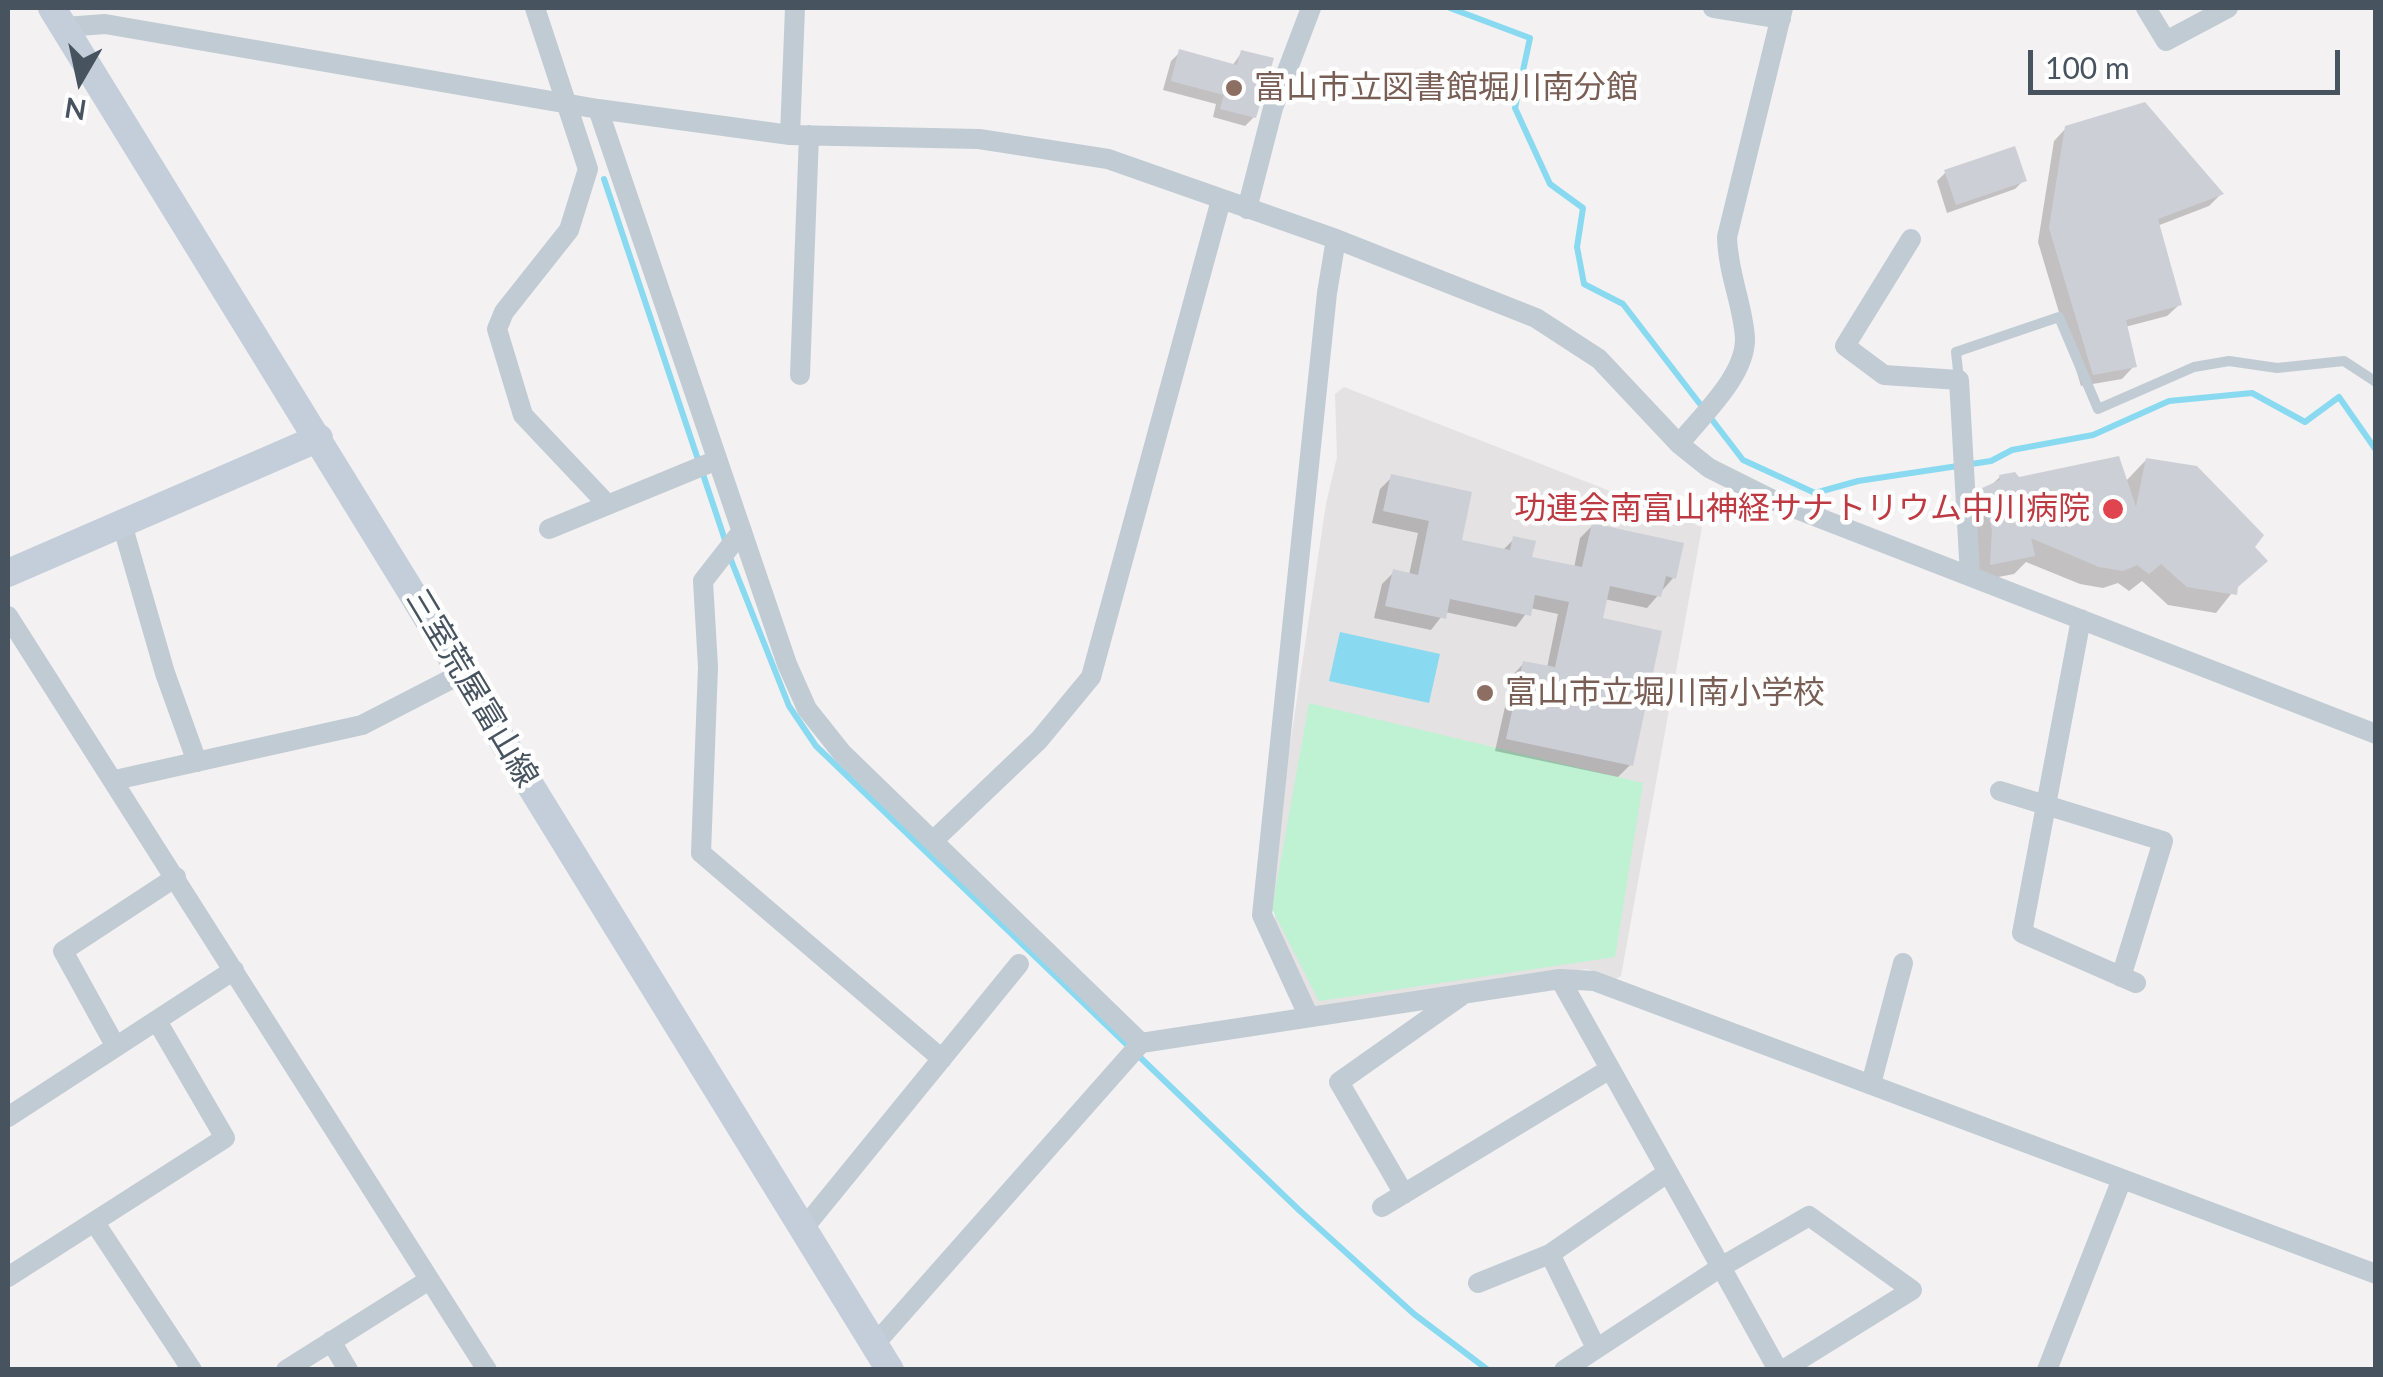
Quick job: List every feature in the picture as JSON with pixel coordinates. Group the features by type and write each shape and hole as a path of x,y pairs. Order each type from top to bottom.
{"main road":[{"name":"三室荒屋富山線","path":"58,17 890,1370"},
{"path":"8,574 319,438"}],"street":[{"path":"535,8 588,170 568,230 497,329 523,414 608,505"},
{"path":"795,8 800,375"},
{"path":"1246,209 1273,108 1312,8"},
{"path":"1679,444 1731,378 1745,339 1728,271 1727,237 1782,14 1713,8"},
{"path":"2146,8 2166,41 2228,8"},
{"path":"58,17 598,109 799,135 979,138 1108,159 1336,239 1536,318 1599,359 1679,444 1708,468 1773,500 2376,734"},
{"path":"598,109 806,709 842,753 1141,1042"},
{"path":"934,840 1039,740 1091,677 1220,200"},
{"path":"1309,1017 1262,915 1326,293 1336,239"},
{"path":"1911,240 1845,346 1884,375 1959,380 1970,576"},
{"path":"548,529 717,460"},
{"path":"122,524 165,673 197,762"},
{"path":"742,531 703,581 708,667 701,852 942,1059"},
{"path":"8,616 487,1370"},
{"path":"2000,791 2048,808 2163,841 2129,980 2022,933 2048,808 2081,619"},
{"path":"115,780 362,725 463,673"},
{"path":"116,1047 63,951 176,877"},
{"path":"803,1229 1019,964"},
{"path":"1871,1084 1903,964"},
{"path":"8,1116 234,970"},
{"path":"874,1345 1141,1042 1560,979 1594,981 2376,1274"},
{"path":"1560,979 1667,1174 1721,1267 1781,1370 1912,1290 1809,1216 1721,1267 1564,1370"},
{"path":"1404,1194 1339,1082 1466,993"},
{"path":"8,1278 226,1138 157,1021"},
{"path":"1382,1207 1610,1069"},
{"path":"1478,1284 1550,1254 1667,1174"},
{"path":"2047,1370 2122,1179"},
{"path":"95,1223 192,1370"},
{"path":"1550,1254 1596,1348"},
{"path":"286,1370 428,1280"},
{"path":"331,1341 348,1370"}],"lane":[{"path":"1959,380 1956,352 2060,318 2098,409 2194,366 2229,361 2277,368 2344,361 2376,382"}],"shaded area":[{"name":"富山市立堀川南小学校","path":"1344,387 1702,527 1621,976 1614,980 1587,969 1319,1010 1308,1006 1275,921 1273,859 1326,504 1337,457 1335,394"}],"green space":[{"path":"1309,703 1643,783 1615,957 1319,1001 1272,909"}],"water":[{"path":"1340,632 1440,654 1429,703 1329,681"}],"building":[{"name":"富山市立図書館堀川南分館","path":"1179,49 1237,65 1241,50 1274,58 1256,118 1220,109 1224,95 1171,81"},
{"path":"2145,102 2224,194 2158,219 2182,305 2126,320 2137,367 2093,375 2049,228 2065,126"},
{"path":"2015,146 2027,181 1956,205 1944,170"},
{"name":"功連会南富山神経サナトリウム中川病院","path":"2119,456 2136,507 2146,458 2197,466 2264,535 2255,547 2268,561 2238,587 2237,595 2187,587 2161,564 2149,574 2137,565 2123,571 2099,567 2031,538 2035,556 1990,565 1992,530 1982,488 2000,480 1999,475 2015,472 2019,477"},
{"path":"1391,474 1472,492 1462,540 1510,550 1513,536 1536,541 1532,557 1582,567 1592,523 1684,543 1676,579 1666,576 1661,597 1610,586 1603,618 1662,631 1633,766 1506,739 1523,661 1555,667 1569,602 1535,595 1531,616 1450,599 1446,619 1385,606 1393,569 1418,575 1429,521 1383,511"}],"waterway":[{"path":"1450,8 1530,38 1515,108 1550,184 1583,208 1577,247 1584,284 1623,304 1743,460 1815,493 1858,481 1991,461 2012,450 2093,435 2169,401 2252,393 2305,422 2339,397 2376,450"},
{"path":"604,179 726,543"},
{"path":"729,555 789,706 816,746 1299,1210 1414,1314 1488,1370"}],"place":[{"name":"富山市立図書館堀川南分館","path":"1234,88"},
{"name":"功連会南富山神経サナトリウム中川病院","path":"2113,509"},
{"name":"富山市立堀川南小学校","path":"1485,693"}]}
